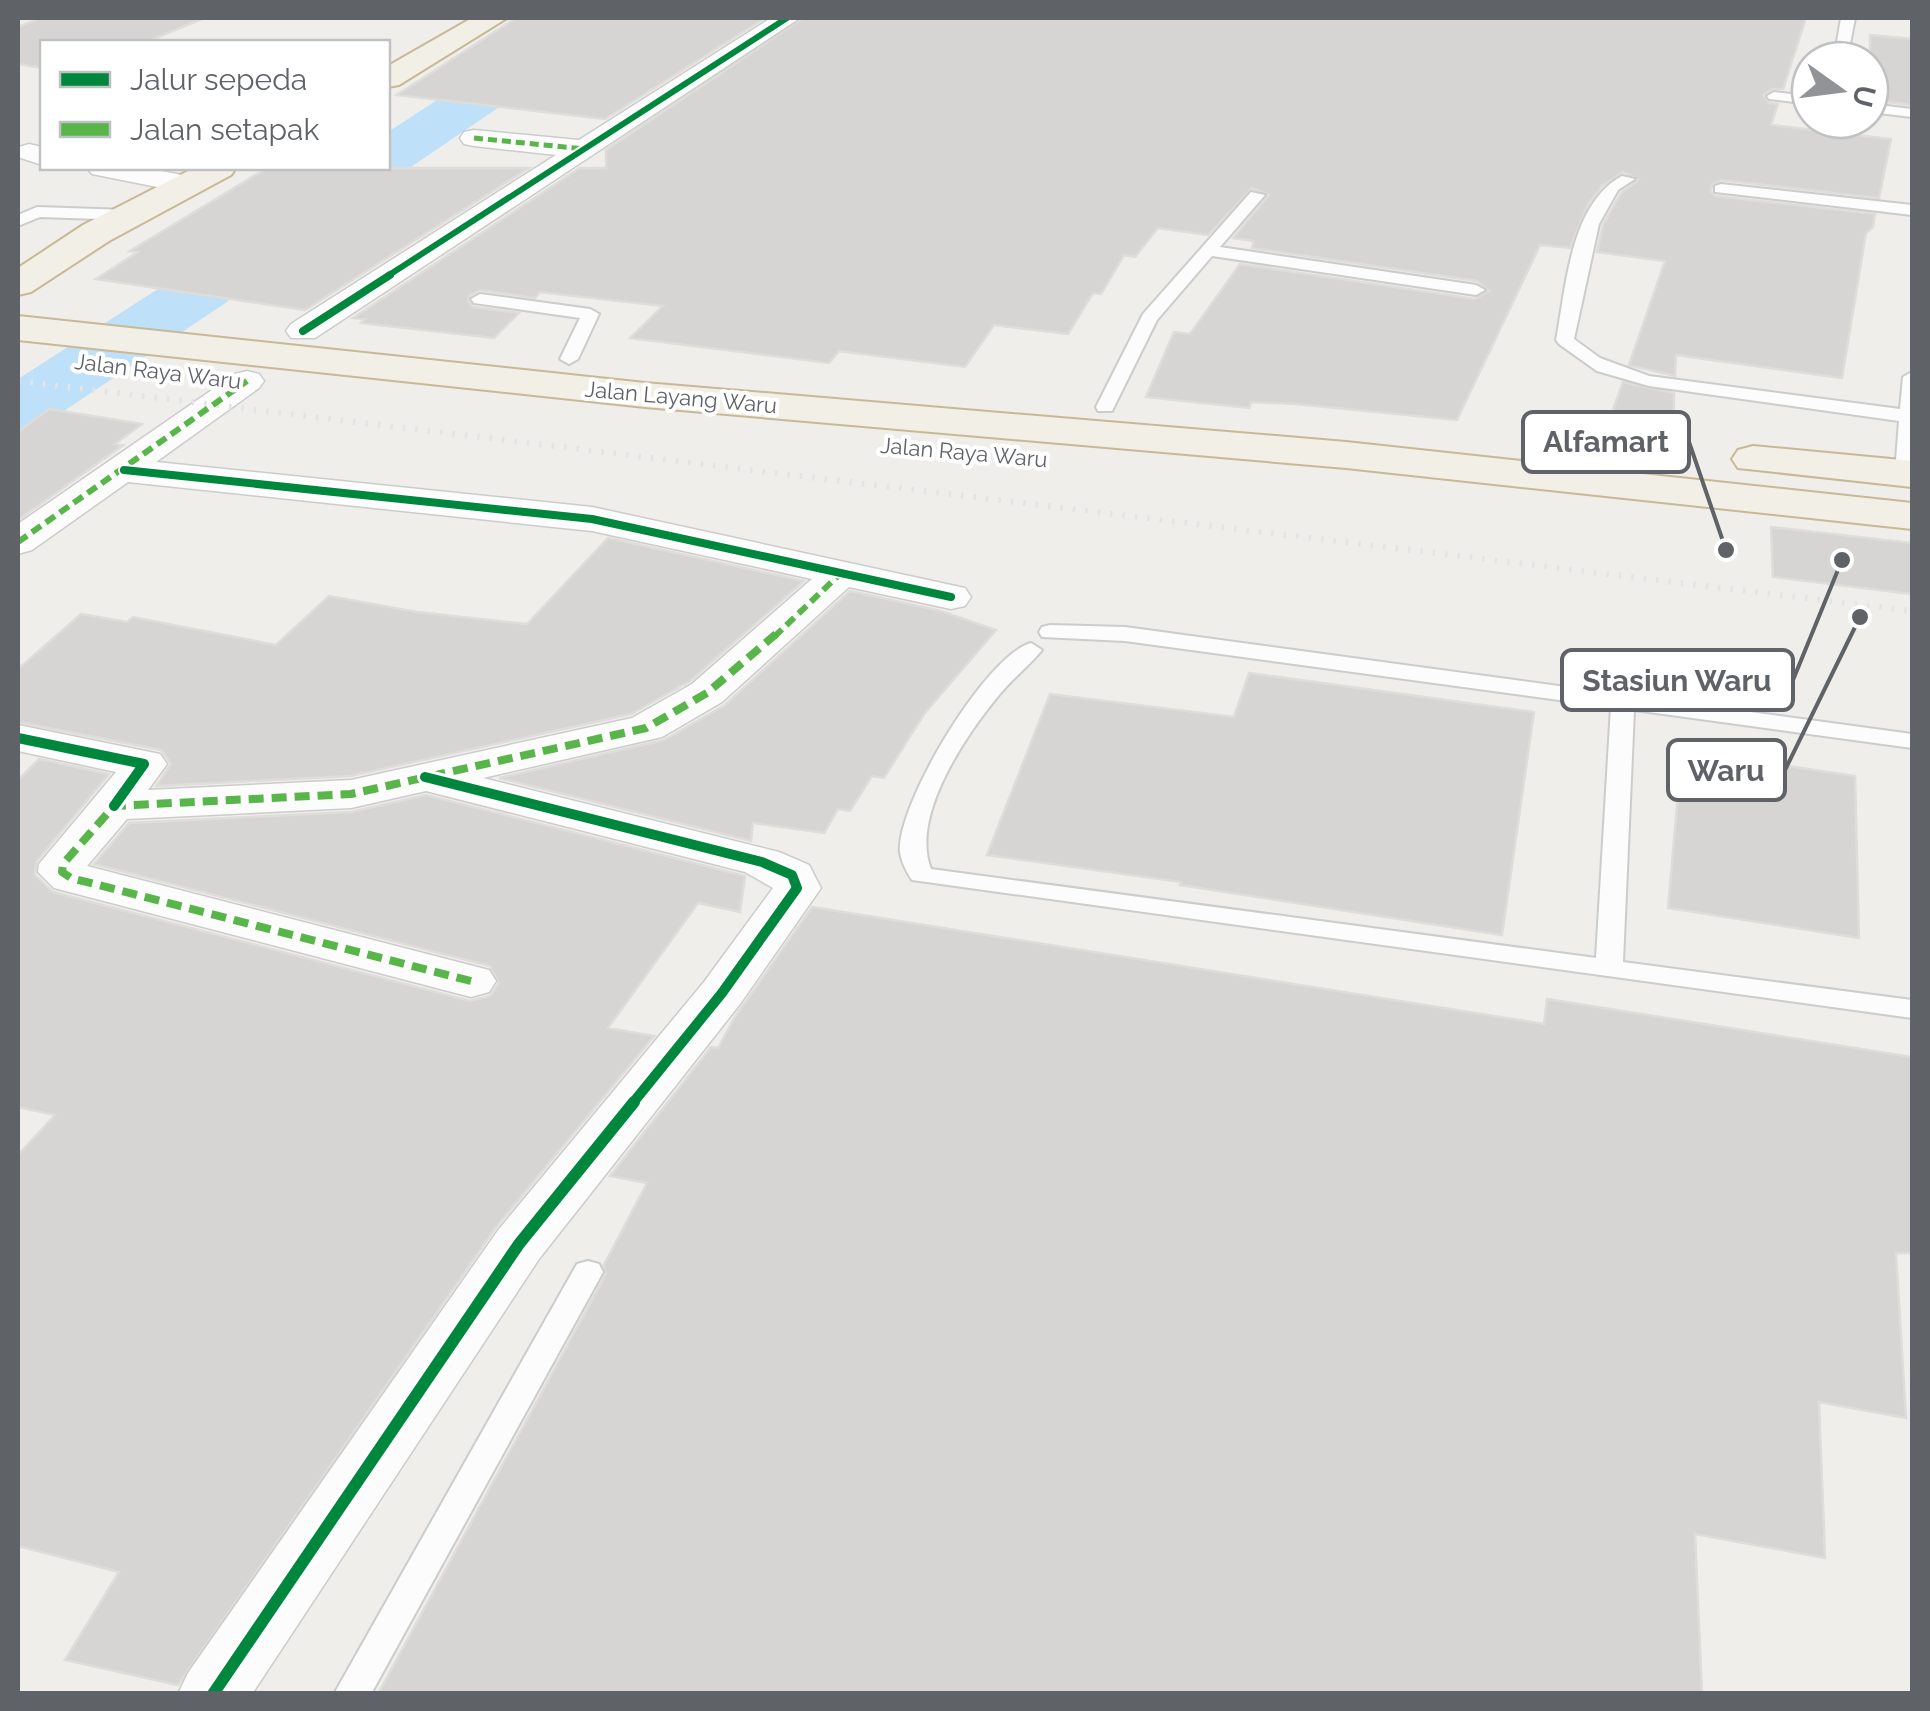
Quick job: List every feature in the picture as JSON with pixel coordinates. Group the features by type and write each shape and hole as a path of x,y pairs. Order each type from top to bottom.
{"highway":[{"path":"390,77 492,18"},
{"path":"18,284 112,224 215,170"},
{"path":"18,262 112,224"},
{"path":"18,318 85,309 68,281 70,265 112,224"},
{"name":"Jalan Raya Waru","path":"18,303 569,359 1616,448"},
{"name":"Jalan Raya Waru","path":"23,347 120,366 706,430 1912,535"},
{"name":"Jalan Layang Waru","path":"23,347 1346,455 1527,478 1912,516"},
{"name":"Jalan Layang Waru","path":"1346,455 1910,480"},
{"path":"1712,456 1910,480"}],"street":[{"path":"303,331 786,18"},
{"path":"474,138 585,149"},
{"path":"113,170 187,184"},
{"path":"18,542 247,381"},
{"path":"124,470 592,519 951,597"},
{"path":"114,806 320,797 646,728 708,692 780,632 840,574"},
{"path":"18,738 144,764 114,806 63,864 62,872 70,878 471,981"},
{"path":"213,1694 519,1244 722,993 798,888 792,875 762,862 424,777"}],"lane":[{"path":"1774,96 1790,98"},
{"path":"1627,180 1616,182 1608,190 1590,225 1566,340 1579,355 1609,370 1649,381 1907,416"},
{"path":"1721,189 1912,210"},
{"path":"1104,407 1149,318 1257,195"},
{"path":"18,220 46,212 112,224"},
{"path":"1211,251 1476,290"},
{"path":"480,300 586,311 591,317 569,359"},
{"path":"1910,480 1907,416 1912,378"},
{"path":"1912,741 1125,634 1040,641 978,701 936,771 919,818 912,858 921,875 1912,1009"},
{"path":"1609,968 1623,703"},
{"path":"352,1694 588,1272"}],"building":[{"path":"41,18 204,18 151,40 40,40 40,68 18,64 18,27"},
{"path":"516,18 765,18 605,119 397,95"},
{"path":"803,18 1806,18 1799,40 1790,40 1790,67 1783,89 1772,89 1763,95 1769,103 1778,104 1771,125 1790,127 1790,140 1891,139 1879,198 1721,180 1712,184 1715,196 1875,214 1873,227 1866,233 1842,378 1676,355 1675,376 1629,365 1665,261 1597,252 1603,225 1621,193 1639,180 1623,172 1602,186 1588,204 1570,248 1540,245 1457,420 1296,404 1251,402 1249,408 1146,397 1174,332 1190,334 1240,264 1475,299 1489,291 1477,281 1252,248 1254,241 1233,238 1269,195 1252,188 1208,235 1158,228 1135,257 1124,255 1101,294 1093,293 1068,334 994,325 965,367 839,351 829,363 630,338 663,306 540,292 535,298 480,290 469,296 473,307 519,313 494,338 361,323 365,319 353,318 580,168 606,168 606,150"},
{"path":"1870,35 1912,39 1912,105 1890,102 1890,40 1870,40"},
{"path":"529,168 305,310 96,279 138,252 130,251 264,170"},
{"path":"1623,382 1674,393 1673,439 1605,432"},
{"path":"49,409 142,424 115,444 123,445 18,520 18,432"},
{"path":"1771,527 1912,543 1912,594 1773,577"},
{"path":"608,538 804,581 690,681 631,714 350,776 156,786 171,764 161,750 18,722 18,669 81,614 127,622 133,617 276,645 329,596 417,612 527,624"},
{"path":"850,591 941,611 996,630 924,714 884,778 872,776 850,811 838,809 824,833 753,823 751,841 499,778 664,740 725,705"},
{"path":"1249,673 1534,712 1502,935 1180,885 1181,882 987,855 1050,694 1234,717"},
{"path":"1682,750 1855,776 1859,938 1668,908"},
{"path":"39,759 109,774 36,862 35,875 53,892 470,1001 490,996 499,983 490,966 94,864 129,823 351,812 426,795 745,876 740,912 698,903 608,1028 654,1036 496,1227 178,1685 65,1660 119,1572 18,1546 18,1155 55,1115 18,1107 18,780"},
{"path":"812,907 1544,1024 1547,999 1912,1057 1912,1253 1896,1253 1906,1418 1819,1402 1825,1558 1695,1534 1702,1694 378,1694 606,1274 604,1265 647,1183 610,1176 711,1047 718,1048 735,1017"}],"waterway":[{"path":"390,156 596,18"},
{"path":"18,410 201,290 369,170"}],"railway":[{"path":"18,381 1912,611"}],"marked path":[{"path":"474,138 585,149"},
{"path":"18,542 247,381"},
{"path":"471,981 71,878 62,872 63,864 114,806 351,794 646,728 707,693 840,574"}],"cycle path":[{"path":"303,331 787,18"},
{"path":"124,470 592,519 951,597"},
{"path":"18,738 144,764 114,806"},
{"path":"213,1694 519,1244 722,993 797,888 792,875 762,862 425,777"}],"place":[{"name":"Alfamart","path":"1726,550"},
{"name":"Stasiun Waru","path":"1842,560"},
{"name":"Waru","path":"1860,617"}]}
